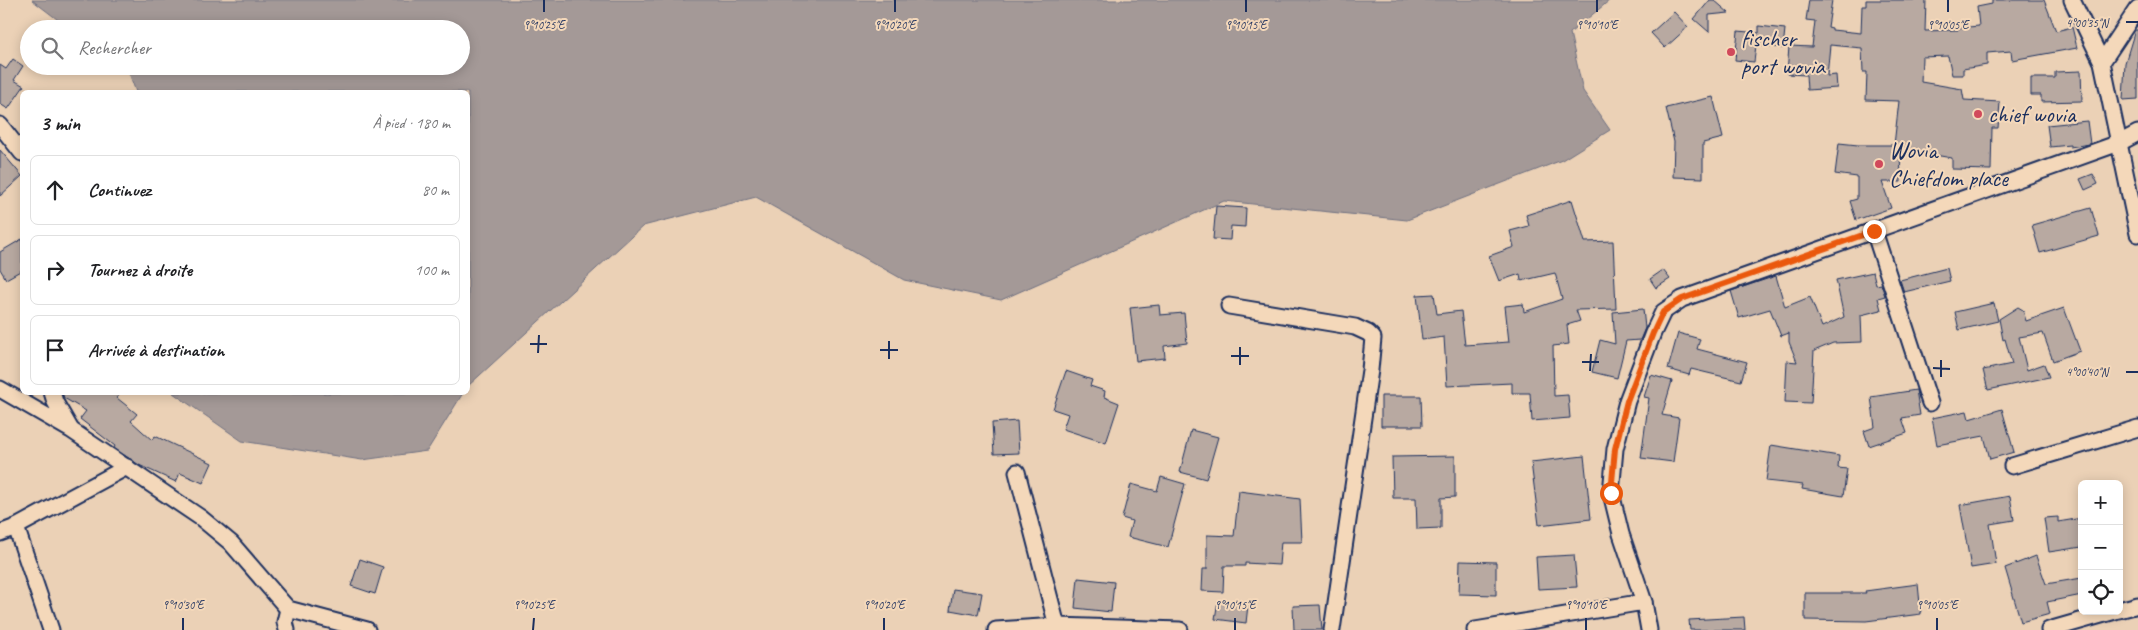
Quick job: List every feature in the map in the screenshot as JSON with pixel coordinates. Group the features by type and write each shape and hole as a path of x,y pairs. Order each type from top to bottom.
{"street":[{"path":"2072,0 2102,62 2138,234"},
{"path":"2102,62 2138,8"},
{"path":"0,124 20,150"},
{"path":"1649,630 1644,602 1621,534 1611,493 1615,449 1627,401 1663,312 1682,299 2119,143 2138,133"},
{"path":"1874,231 1930,403"},
{"path":"1229,306 1355,327 1368,333 1373,338 1368,390 1332,630"},
{"path":"0,389 71,430 201,518 230,543 288,609 367,630"},
{"path":"53,395 71,430"},
{"path":"2012,466 2138,428"},
{"path":"0,532 16,527 127,467"},
{"path":"1017,472 1057,626"},
{"path":"16,527 51,630"},
{"path":"1474,630 1644,602"},
{"path":"2123,609 2138,605"},
{"path":"287,630 285,622 288,609"},
{"path":"2049,630 2101,615"},
{"path":"996,630 1057,626 1180,630"}],"shaded area":[{"path":"32,0 1610,0 1570,33 1583,91 1610,130 1562,160 1407,220 1224,201 1001,300 904,280 756,197 643,226 470,384 470,90 135,90 130,75 470,75 470,20 58,20"},
{"path":"176,395 462,395 427,451 362,460 242,441"}],"building":[{"path":"1710,0 1714,0 1729,13 1709,15 1709,32 1694,19"},
{"path":"1809,0 1832,0 1828,27 1832,28 1832,30 1861,33 1862,6 1866,6 1866,0 1926,0 1925,31 1958,30 1958,28 1979,26 1977,7 1992,4 1992,0 2044,0 2056,31 2072,27 2077,48 2012,60 2011,51 1987,53 1987,65 1963,69 1963,75 1952,75 1948,56 1922,57 1921,82 1962,89 1964,100 2000,102 1998,128 1992,128 1991,170 1952,169 1952,158 1900,149 1901,182 1882,182 1891,208 1856,220 1850,201 1857,199 1857,177 1835,174 1839,143 1894,145 1899,101 1866,100 1867,72 1863,72 1862,48 1830,45 1827,76 1836,75 1837,88 1807,90 1806,75 1787,74 1789,46 1812,47 1815,21 1806,20"},
{"path":"1674,12 1688,27 1665,48 1651,33"},
{"path":"1759,26 1785,29 1783,48 1756,45 1754,62 1735,60 1738,31 1759,33"},
{"path":"2135,30 2138,30 2138,99 2123,100 2125,63"},
{"path":"13,59 20,64 20,71 14,80 24,86 8,109 0,104 0,65 6,69"},
{"path":"2081,71 2082,101 2041,102 2041,95 2031,95 2031,78 2055,78 2055,72"},
{"path":"1713,97 1723,138 1703,143 1703,178 1673,177 1674,142 1666,108"},
{"path":"2087,121 2090,144 2050,147 2047,125"},
{"path":"0,150 20,174 20,178 0,196"},
{"path":"2093,174 2098,184 2085,190 2080,179"},
{"path":"1572,200 1585,242 1613,241 1616,309 1576,310 1580,321 1567,325 1569,344 1553,346 1554,396 1568,395 1570,418 1532,421 1530,393 1512,393 1512,383 1447,386 1444,337 1422,340 1417,295 1434,294 1437,314 1461,311 1465,345 1509,342 1505,306 1523,304 1524,312 1562,299 1555,273 1521,281 1520,274 1499,281 1489,256 1514,247 1510,231 1529,226 1526,215"},
{"path":"1216,206 1246,208 1245,227 1231,226 1230,240 1213,239"},
{"path":"2091,208 2099,236 2040,253 2032,225"},
{"path":"20,240 20,271 6,279 0,269 0,252"},
{"path":"1947,268 1950,281 1904,292 1900,280"},
{"path":"1663,270 1670,279 1656,288 1650,279"},
{"path":"1873,272 1876,285 1881,284 1885,296 1878,298 1881,310 1861,315 1862,342 1833,343 1814,351 1811,403 1785,402 1787,361 1797,362 1789,342 1789,333 1781,336 1770,309 1739,318 1731,291 1776,276 1785,307 1810,297 1822,327 1844,317 1836,280"},
{"path":"1994,303 1998,321 1959,330 1955,312"},
{"path":"1159,305 1160,315 1184,313 1187,343 1164,346 1165,358 1136,361 1130,308"},
{"path":"2018,307 2023,310 2026,321 2064,308 2080,351 2053,361 2043,333 2019,337 2027,370 2044,364 2049,377 1988,390 1983,370 2012,364 2005,339 2003,340 1999,319"},
{"path":"1643,309 1645,328 1640,340 1626,341 1617,378 1592,372 1600,340 1615,344 1613,312"},
{"path":"1678,333 1700,339 1697,349 1747,362 1741,381 1691,369 1689,375 1668,369"},
{"path":"1066,371 1092,380 1090,386 1105,391 1104,397 1119,403 1106,443 1063,429 1068,414 1053,409"},
{"path":"1651,375 1672,381 1662,415 1679,418 1673,462 1641,458 1649,398 1644,397"},
{"path":"1916,390 1920,415 1902,418 1907,433 1869,446 1864,431 1875,427 1871,397"},
{"path":"63,395 119,395 117,398 137,414 131,421 152,440 155,436 212,463 203,483 180,473 176,482 139,465 114,448 115,446 80,419 86,411 64,398"},
{"path":"1381,396 1421,396 1422,426 1381,426"},
{"path":"2002,409 2014,452 1990,459 1984,436 1937,445 1932,418 1967,411 1969,419"},
{"path":"1017,421 1019,453 994,454 992,423"},
{"path":"1191,430 1218,437 1206,479 1180,472"},
{"path":"1771,445 1839,456 1838,468 1847,469 1843,496 1802,489 1803,485 1766,481"},
{"path":"1455,456 1455,497 1441,498 1441,528 1417,529 1416,498 1393,498 1392,457"},
{"path":"1584,456 1591,519 1539,525 1531,462"},
{"path":"1161,477 1185,484 1168,547 1128,537 1132,521 1122,518 1131,484 1157,491"},
{"path":"1239,491 1300,499 1302,542 1281,542 1279,565 1245,563 1245,566 1224,566 1223,592 1202,591 1203,569 1207,569 1207,535 1234,536"},
{"path":"2010,496 2014,520 1990,524 1996,564 1971,568 1960,505"},
{"path":"2058,517 2058,522 2078,519 2078,548 2049,552 2044,518"},
{"path":"1574,555 1577,587 1538,589 1536,557"},
{"path":"2036,556 2046,584 2078,579 2078,596 2047,602 2050,614 2021,622 2005,568"},
{"path":"360,559 383,567 375,594 351,586"},
{"path":"1460,561 1496,562 1496,595 1459,594"},
{"path":"1078,578 1114,582 1111,612 1075,608"},
{"path":"1918,584 1921,614 1866,621 1805,620 1805,593 1866,593 1865,591"},
{"path":"953,589 982,593 978,615 950,610"},
{"path":"1218,601 1248,605 1246,623 1215,619"},
{"path":"1320,605 1322,630 1294,630 1293,606"},
{"path":"1744,617 1745,630 1690,630 1689,620"}],"place":[{"name":"fischer port wovia","path":"1731,52"},
{"name":"chief wovia","path":"1978,114"},
{"name":"Wovia Chiefdom place","path":"1879,164"}],"route":[{"path":"1611,493 1615,449 1627,401 1663,312 1682,299 1874,231"}]}
